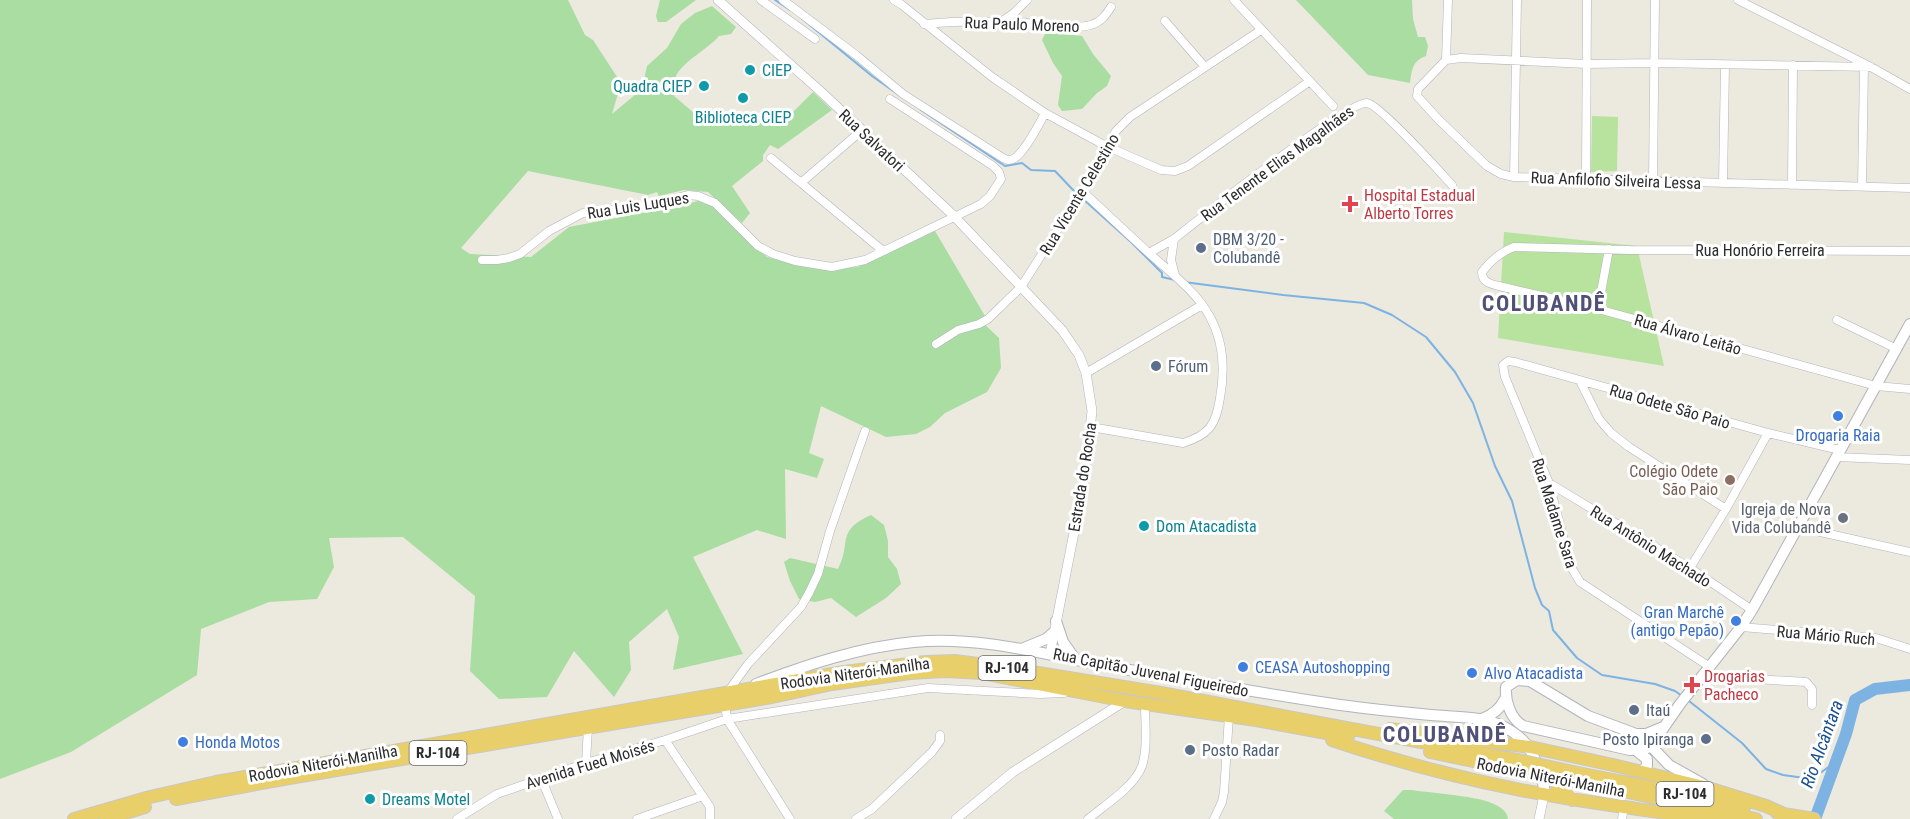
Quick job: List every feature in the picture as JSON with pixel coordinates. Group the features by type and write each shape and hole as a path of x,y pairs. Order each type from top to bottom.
{"highway":[{"name":"Rodovia Niterói-Manilha","path":"106,819 167,801 259,783 588,727 887,666 955,661 1161,693 1293,722 1576,777 1814,819"},
{"name":"Rodovia Niterói-Manilha","path":"74,819 150,797 216,782 728,697 910,673 945,671 982,673 1125,701 1228,716 1293,722"},
{"path":"1293,722 1530,747 1708,788 1788,815"},
{"path":"1293,722 1382,757 1519,790 1544,791 1623,813 1722,819"},
{"path":"1519,790 1532,781 1539,767"},
{"path":"1555,772 1557,786 1572,800"},
{"name":"Rodovia Niterói-Manilha","path":"1576,777 1756,819"}],"main road":[{"path":"1505,699 1517,722 1523,726 1636,751 1651,746 1752,610 1910,324"},
{"path":"1024,648 1039,643 1055,626 1075,659"},
{"name":"Rua Capitão Juvenal Figueiredo","path":"728,697 800,668 867,650 914,642 971,641 1024,648 1273,695 1371,709 1482,719 1506,728 1530,747"},
{"path":"1482,719 1500,708 1509,684 1521,679 1530,681 1588,716 1636,734 1669,765 1708,788"},
{"path":"1636,734 1646,734 1663,727"},
{"path":"1544,730 1536,736 1530,747 1539,767 1544,791"},
{"name":"RJ-104","path":"1636,734 1641,743 1636,751 1647,759 1647,766 1642,771"},
{"path":"1544,791 1555,772 1574,756"}],"street":[{"path":"761,0 815,39"},
{"path":"783,0 903,94 1003,159 1017,157 1045,113"},
{"path":"894,0 992,77 1045,113 1106,146 1161,170 1175,171 1188,165 1310,81"},
{"path":"1001,22 1028,0"},
{"name":"Rua Tenente Elias Magalhães","path":"1234,0 1333,106"},
{"path":"1448,0 1446,60 1461,58 1586,64 1867,67"},
{"path":"1514,177 1517,0"},
{"path":"1586,178 1587,0"},
{"path":"1653,180 1656,0"},
{"path":"1738,0 1910,89"},
{"name":"Rua Salvatori","path":"721,1 954,216 1021,287"},
{"name":"Rua Paulo Moreno","path":"924,24 1001,22 1090,26 1099,22 1111,7"},
{"path":"1165,21 1205,67"},
{"name":"Rua Vicente Celestino","path":"936,344 958,330 988,319 1021,287 1082,191 1106,146 1116,131 1130,117 1261,30"},
{"name":"Rua Anfilofio Silveira Lessa","path":"1446,60 1418,89 1418,99 1487,166 1501,174 1514,177 1910,188"},
{"path":"1723,183 1725,64"},
{"path":"1792,185 1793,65"},
{"path":"1862,186 1867,67"},
{"name":"Rua Luis Luques","path":"482,260 509,258 520,254 549,231 583,213 647,206 687,195 707,198 715,203 758,246 773,254 795,261 832,267 865,260 981,204 997,188 1001,176 993,166 890,99"},
{"name":"Rua Tenente Elias Magalhães","path":"1149,253 1174,239 1320,128 1362,103 1371,104 1452,185"},
{"path":"802,182 861,131"},
{"path":"771,158 882,250"},
{"path":"1082,191 1176,277 1202,305 1210,317 1221,344 1224,376 1216,418 1208,431 1197,439 1182,443 1090,427"},
{"path":"1174,239 1171,260 1176,277"},
{"name":"Rua Honório Ferreira","path":"1499,286 1487,283 1482,272 1500,254 1514,247 1910,251"},
{"path":"1598,309 1609,249"},
{"name":"Rua Álvaro Leitão","path":"1499,286 1598,309 1876,386 1910,389"},
{"name":"Estrada do Rocha","path":"1021,287 1062,330 1079,356 1086,373 1092,404 1084,482 1050,654"},
{"path":"1086,373 1202,305"},
{"path":"1837,320 1897,349"},
{"name":"Rua Odete São Paio","path":"1503,365 1508,361 1515,362 1838,453 1910,460"},
{"name":"Rua Madame Sara","path":"1503,365 1505,377 1549,483 1571,567 1580,582 1710,667"},
{"path":"1580,381 1599,419 1611,433 1726,509"},
{"path":"790,819 727,719 728,697 748,664 801,607 809,593 818,574 830,531 865,431"},
{"path":"1690,568 1768,434"},
{"name":"Rua Antônio Machado","path":"1549,483 1690,568 1752,610"},
{"path":"1798,527 1910,552"},
{"name":"Rua Mário Ruch","path":"1741,627 1876,638 1910,649"},
{"path":"1702,676 1806,682 1812,689 1812,705"},
{"name":"Avenida Fued Moisés","path":"457,819 497,794 586,763 727,719 928,688 1040,694 1081,692"},
{"path":"1101,696 1102,715"},
{"path":"956,819 1012,772 1125,701"},
{"path":"1088,819 1123,790 1141,768 1144,758 1145,704"},
{"path":"1214,819 1224,792 1228,716"},
{"path":"586,763 588,727"},
{"path":"856,819 872,809 932,752 940,741 940,735"},
{"path":"665,740 710,807 710,819"},
{"path":"542,778 558,819"},
{"path":"1539,819 1544,791"},
{"path":"637,819 703,796"}],"green space":[{"path":"0,0 568,0 585,35 593,40 621,83 612,114 642,89 647,66 667,48 681,24 695,13 712,6 736,27 731,34 719,36 679,71 675,81 674,96 701,119 741,116 788,117 813,92 832,110 778,149 770,145 763,155 763,161 732,186 750,213 742,223 708,192 684,190 659,196 657,192 648,195 528,171 461,248 470,254 531,257 569,227 702,200 709,203 767,257 825,269 858,267 904,242 935,231 985,316 980,320 999,338 1001,368 987,392 945,413 930,427 916,434 886,437 821,406 809,453 824,459 817,478 785,469 786,539 757,530 693,557 743,654 673,670 679,637 667,609 629,642 631,670 614,697 574,651 547,697 499,699 470,671 475,596 403,537 329,538 334,567 317,599 269,602 201,629 197,675 71,752 0,779"},
{"path":"660,0 696,0 666,22 658,22 656,16"},
{"path":"1296,0 1412,0 1413,19 1418,37 1425,37 1428,46 1426,56 1415,63 1410,83 1368,75"},
{"path":"1046,32 1082,36 1111,76 1107,86 1082,109 1062,111 1058,105 1062,76 1042,40"},
{"path":"1592,116 1618,117 1617,171 1591,172"},
{"path":"1504,232 1637,246 1664,366 1498,338"},
{"path":"871,515 884,525 888,541 888,557 897,569 901,584 886,598 856,617 831,598 815,602 799,599 784,562 790,558 838,569 848,532"},
{"path":"1403,790 1479,799 1502,809 1508,819 1394,819 1384,811"}],"waterway":[{"path":"775,0 790,10"},
{"path":"800,17 899,95"},
{"path":"921,110 1005,166 1022,163 1031,170 1055,171 1075,192"},
{"path":"1083,199 1131,242 1162,273 1162,277 1175,280"},
{"path":"1184,282 1364,303 1392,315 1426,337 1455,372 1473,403 1495,466 1512,501 1535,588 1542,605 1549,611 1553,630 1577,658 1602,675 1655,684 1682,696"},
{"name":"Rio Alcântara","path":"1815,819 1846,734 1855,700 1875,689 1910,685"},
{"path":"1689,701 1742,743 1766,769 1783,775 1812,779 1834,763"}],"place":[{"name":"CIEP","path":"750,70"},
{"name":"Quadra CIEP","path":"704,86"},
{"name":"Biblioteca CIEP","path":"743,98"},
{"name":"Hospital Estadual Alberto Torres","path":"1350,204"},
{"name":"DBM 3/20 - Colubandê","path":"1201,248"},
{"name":"Fórum","path":"1156,366"},
{"name":"Drogaria Raia","path":"1838,416"},
{"name":"Colégio Odete São Paio","path":"1730,480"},
{"name":"Igreja de Nova Vida Colubandê","path":"1843,518"},
{"name":"Dom Atacadista","path":"1144,526"},
{"name":"Gran Marchê (antigo Pepão)","path":"1736,621"},
{"name":"CEASA Autoshopping","path":"1243,667"},
{"name":"Alvo Atacadista","path":"1472,673"},
{"name":"Drogarias Pacheco","path":"1692,685"},
{"name":"Itaú","path":"1634,710"},
{"name":"Posto Ipiranga","path":"1706,739"},
{"name":"Honda Motos","path":"183,742"},
{"name":"Posto Radar","path":"1190,750"},
{"name":"Dreams Motel","path":"370,799"}],"district":[{"name":"COLUBANDÊ","path":"1544,303"},
{"name":"COLUBANDÊ","path":"1445,734"}]}
